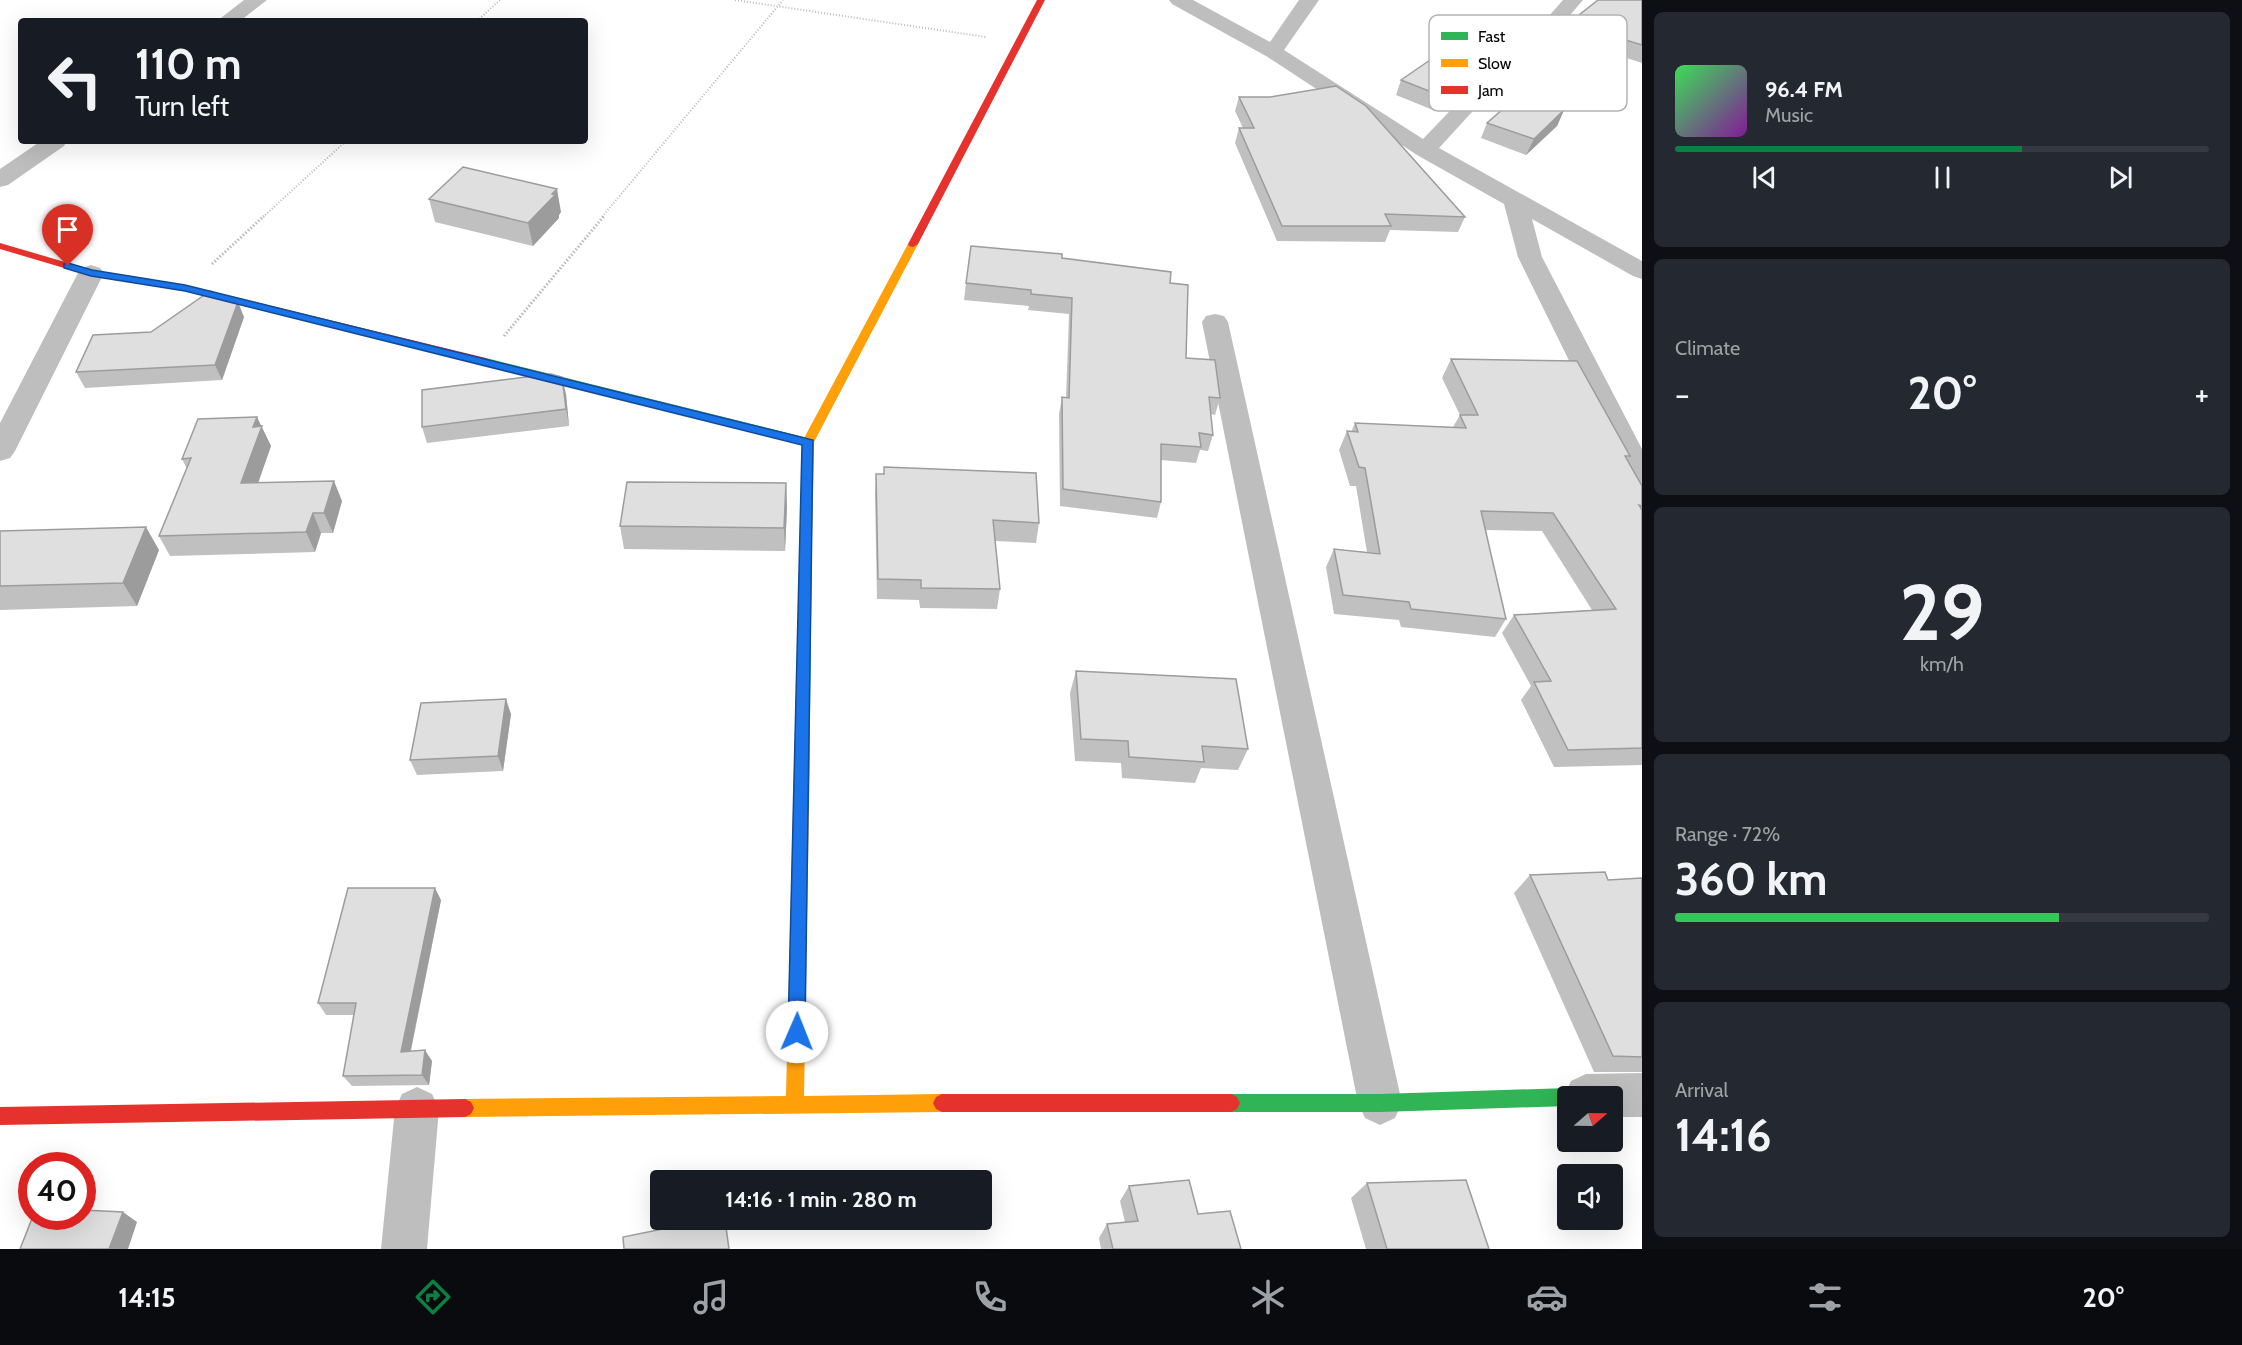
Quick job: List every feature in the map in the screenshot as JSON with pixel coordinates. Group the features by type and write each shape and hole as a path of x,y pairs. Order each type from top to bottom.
{"street":[{"path":"232,18 257,0"},
{"path":"795,1103 808,442 1041,0"},
{"path":"1179,0 1273,52 1425,150 1642,271"},
{"path":"1273,52 1309,0"},
{"path":"1560,15 1573,0"},
{"path":"1425,150 1461,111"},
{"path":"0,180 52,144"},
{"path":"1515,201 1530,257 1642,478"},
{"path":"0,246 91,273 185,288 808,442"},
{"path":"0,451 91,273"},
{"path":"1215,322 1380,1103"},
{"path":"1623,1095 1642,1095"},
{"path":"0,1116 795,1103 1380,1103 1557,1097"},
{"path":"404,1249 417,1109"}],"path":[{"path":"480,18 500,0"},
{"path":"735,0 1019,42"},
{"path":"482,362 783,0"},
{"path":"185,288 343,144"}],"building":[{"path":"1598,0 1642,0 1642,45 1627,40 1627,15 1579,15"},
{"path":"1429,61 1429,91 1401,80"},
{"path":"1336,86 1366,106 1465,217 1385,214 1391,226 1282,226 1239,128 1254,128 1239,97 1270,97"},
{"path":"1501,111 1563,111 1534,139 1487,123"},
{"path":"463,167 557,189 552,194 555,195 528,223 429,199"},
{"path":"971,246 1062,254 1062,258 1171,272 1170,283 1188,285 1186,358 1215,360 1220,398 1209,397 1213,435 1199,433 1201,447 1161,444 1161,502 1063,489 1062,397 1069,398 1072,298 1031,294 1031,290 966,283"},
{"path":"210,291 238,302 215,365 76,372 93,335 151,332"},
{"path":"1451,359 1577,361 1630,456 1625,456 1642,486 1642,506 1639,505 1642,510 1642,748 1568,750 1534,682 1551,681 1514,615 1616,609 1553,513 1481,511 1506,619 1411,609 1409,602 1343,595 1334,549 1380,554 1365,468 1359,467 1347,431 1358,432 1355,423 1466,428 1460,415 1478,415"},
{"path":"551,374 562,377 566,409 422,427 422,390"},
{"path":"257,417 253,427 262,426 241,483 334,481 324,513 313,513 306,532 159,536 191,458 182,459 198,419"},
{"path":"884,467 1036,473 1039,523 993,520 1000,589 921,588 921,580 878,579 876,474 884,474"},
{"path":"627,482 786,483 784,528 620,526"},
{"path":"146,527 123,583 0,586 0,531"},
{"path":"1076,671 1236,679 1248,749 1202,746 1204,762 1129,757 1128,741 1081,739"},
{"path":"506,699 498,756 410,760 421,703"},
{"path":"1605,872 1608,880 1642,878 1642,1057 1613,1056 1530,875"},
{"path":"348,888 435,888 401,1052 425,1050 422,1075 343,1076 356,1003 318,1003"},
{"path":"1189,1180 1198,1214 1230,1211 1241,1249 1113,1249 1107,1224 1138,1221 1129,1186"},
{"path":"1466,1180 1489,1249 1387,1249 1367,1183"},
{"path":"96,1211 123,1212 109,1249 20,1249 27,1230 96,1230"},
{"path":"658,1230 726,1230 729,1249 624,1249 623,1237"}],"traffic: fast":[{"path":"486,362 808,442"},
{"path":"801,810 806,540"},
{"path":"1231,1103 1380,1103 1557,1097"}],"traffic: slow":[{"path":"806,540 808,442 913,244"},
{"path":"795,1103 801,810"},
{"path":"465,1108 942,1103"}],"traffic: jam":[{"path":"913,244 1041,0"},
{"path":"0,246 91,273 185,288 486,362"},
{"path":"942,1103 1231,1103"},
{"path":"0,1116 465,1108"}],"route":[{"path":"68,266 91,273 185,288 808,442 797,1032"}]}
